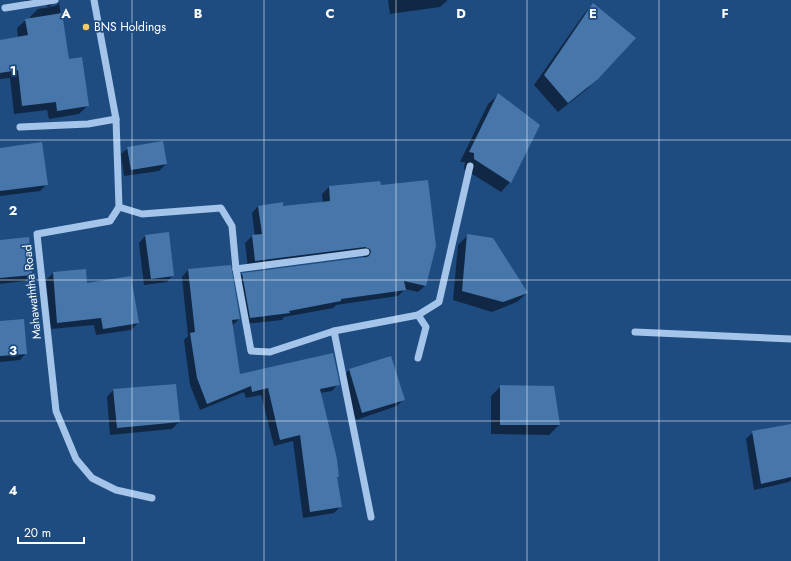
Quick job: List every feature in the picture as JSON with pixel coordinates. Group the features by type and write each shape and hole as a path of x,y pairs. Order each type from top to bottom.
{"street":[{"path":"5,8 55,0"},
{"path":"94,0 116,119 119,207 142,214 221,208 232,226 236,269 251,351 270,352 334,332 418,315 439,302 470,166"},
{"path":"20,127 88,124 116,119"},
{"name":"Mahawaththa Road","path":"119,207 110,221 37,234 56,411 76,459 92,478 116,490 152,498"},
{"path":"236,269 366,252"},
{"path":"418,315 426,326 418,358"},
{"path":"334,332 371,517"},
{"path":"635,332 791,339"}],"building":[{"path":"593,3 636,38 598,79 568,103 544,75"},
{"path":"62,13 69,59 82,57 89,106 57,111 56,102 22,106 18,70 0,73 0,40 28,35 25,19"},
{"path":"498,93 540,125 511,183 474,159 474,153 469,152"},
{"path":"163,141 167,164 131,170 127,147"},
{"path":"42,142 48,185 0,191 0,148"},
{"path":"428,180 436,246 426,286 404,281 406,290 341,299 341,301 289,311 290,313 250,318 242,273 367,257 371,252 370,249 365,247 255,261 252,235 262,234 258,206 283,202 283,206 330,201 329,186 380,181 381,185"},
{"path":"169,232 174,276 151,279 145,235"},
{"path":"467,234 493,238 528,293 503,302 462,291"},
{"path":"29,237 32,275 0,278 0,240"},
{"path":"231,265 240,319 232,320 240,374 333,353 340,385 320,389 337,459 339,477 337,477 342,507 310,512 300,435 280,440 268,388 252,392 251,386 207,404 197,378 190,333 195,332 188,269"},
{"path":"86,269 87,283 131,276 139,323 103,329 101,318 57,323 53,272"},
{"path":"24,319 27,354 0,356 0,321"},
{"path":"391,356 405,400 362,413 349,369"},
{"path":"176,384 180,422 117,428 113,389"},
{"path":"500,385 554,386 560,425 500,425"},
{"path":"791,424 791,477 761,484 752,431"}],"place":[{"name":"BNS Holdings","path":"86,27"}]}
